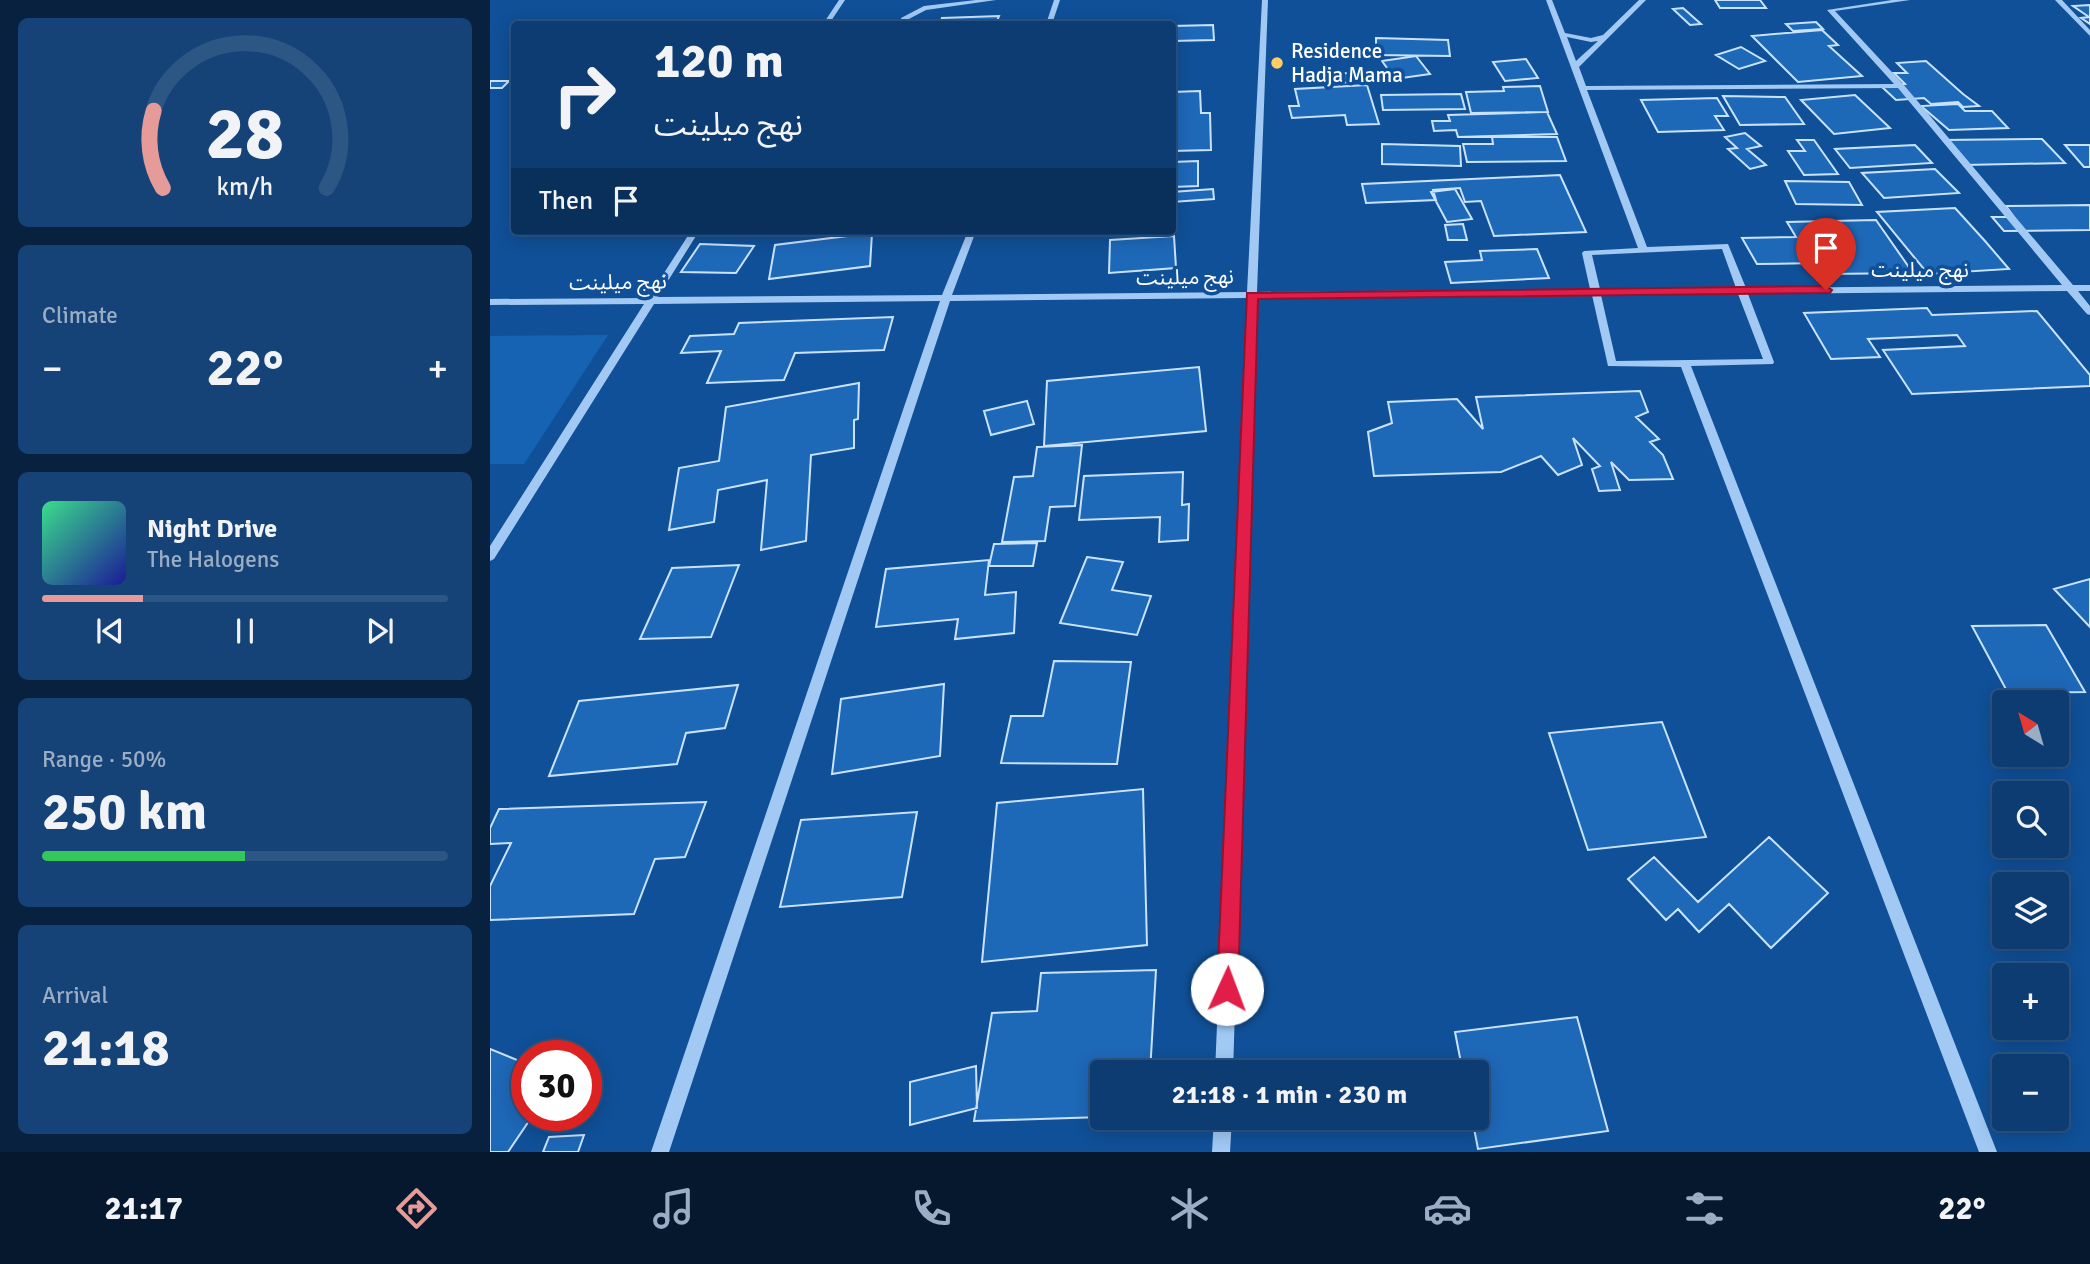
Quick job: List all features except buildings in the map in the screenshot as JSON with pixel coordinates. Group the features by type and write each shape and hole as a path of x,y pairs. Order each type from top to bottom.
{"street":[{"path":"828,21 842,0"},
{"path":"903,21 924,8 993,0"},
{"path":"1050,21 1057,0"},
{"path":"1224,1060 1265,0"},
{"path":"1549,0 1643,250"},
{"path":"1575,67 1643,0"},
{"path":"1821,0 1900,86 2090,312"},
{"path":"1830,10 1907,0"},
{"path":"2058,0 2090,34"},
{"path":"1562,34 1591,40 1605,37"},
{"path":"1583,88 1900,86"},
{"path":"490,556 692,235"},
{"path":"660,1152 946,298 970,235"},
{"path":"1726,246 1744,291 1769,362 1612,363 1587,253 1726,246"},
{"name":"نهج ميلينت","path":"490,302 2090,288"},
{"path":"1685,363 1988,1152"},
{"path":"1221,1152 1222,1130"}],"shaded area":[{"path":"608,335 524,464 490,464 490,336"}],"place":[{"name":"Residence Hadja Mama","path":"1277,63"}],"route":[{"path":"1227,989 1252,296 1826,290"}]}
